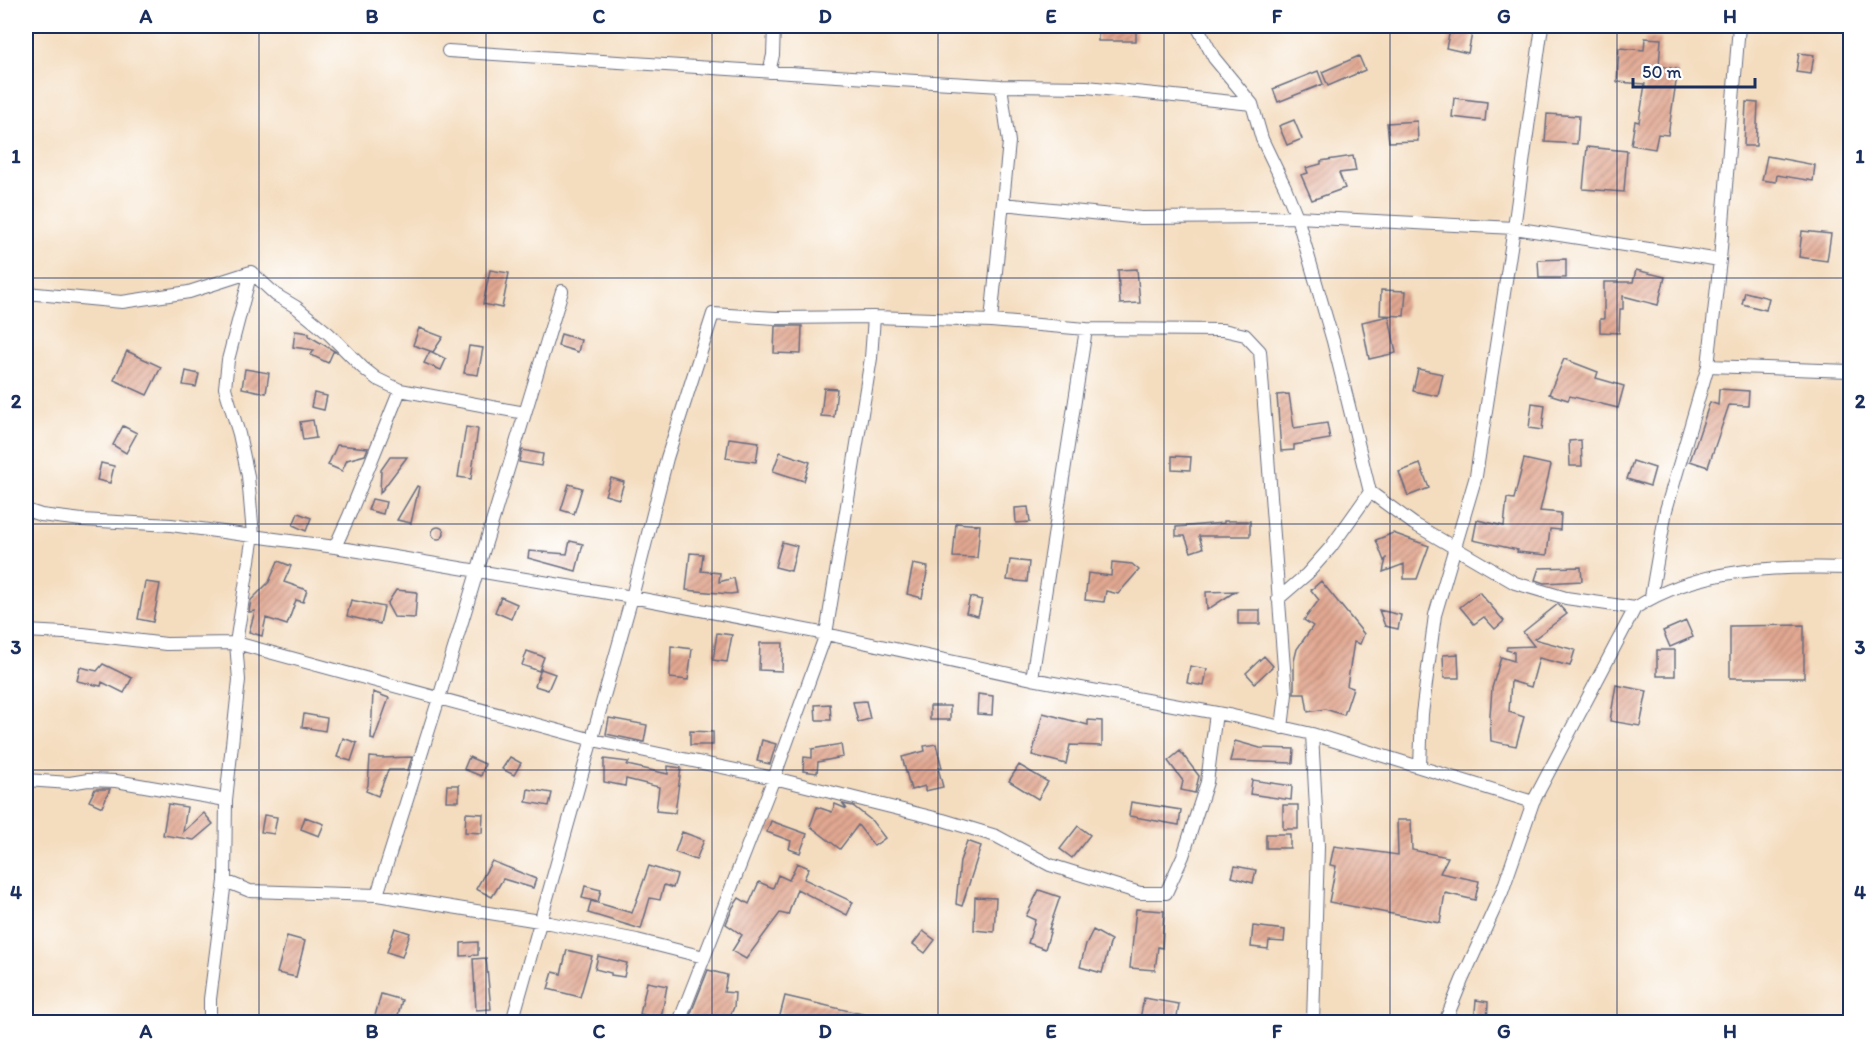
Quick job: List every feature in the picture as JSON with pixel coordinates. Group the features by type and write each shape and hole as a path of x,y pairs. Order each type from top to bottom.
{"street":[{"path":"769,72 773,55 774,26"},
{"path":"1197,26 1214,58 1252,104 1262,139 1297,217 1336,352 1370,492 1414,524 1515,583 1566,598 1635,608"},
{"path":"1420,766 1422,714 1435,615 1476,476 1542,26"},
{"path":"1651,597 1666,510 1708,366 1720,260 1738,26"},
{"path":"448,51 1001,86 1087,87 1252,104"},
{"path":"991,321 1009,142 1001,86"},
{"path":"1003,204 1141,218 1297,217 1514,228 1720,260"},
{"path":"26,293 122,302 189,292 251,272"},
{"path":"251,272 276,295 296,307 329,334 377,379 400,390 525,413"},
{"path":"210,1023 210,999 225,882 226,800 239,680 236,643 253,535 248,476 239,434 225,388 228,360 251,272"},
{"path":"376,895 439,698 562,291"},
{"path":"512,1023 632,597 667,458 713,314 776,318 874,316 991,321 1086,329 1223,330 1245,335 1260,351 1286,694 1282,728"},
{"path":"679,1023 774,778 826,634 871,358 874,316"},
{"path":"1032,679 1086,329"},
{"path":"1708,366 1851,371"},
{"path":"334,547 400,390"},
{"path":"1278,599 1307,574 1331,547 1370,492"},
{"path":"26,510 41,516 253,535 334,547 632,597 826,634 1032,679 1216,713 1312,734 1533,802"},
{"path":"1445,1023 1502,892 1533,802 1635,608 1651,597 1706,579 1748,571 1791,566 1851,568"},
{"path":"26,631 83,634 166,644 236,643 591,740 774,778 943,820 996,836 1050,865 1140,893 1166,893 1183,856 1206,782 1216,713"},
{"path":"1312,734 1318,846 1313,1023"},
{"path":"26,780 70,783 88,780 116,781 226,800"},
{"path":"225,882 250,891 376,895 540,921 637,940 704,957"}],"building":[{"path":"1098,26 1136,26 1136,41 1098,41"},
{"path":"1451,26 1473,29 1468,53 1446,48"},
{"path":"1645,38 1661,39 1659,66 1678,69 1668,135 1658,134 1655,149 1631,145 1635,121 1639,122 1645,84 1617,82 1619,48 1644,50"},
{"path":"1799,53 1814,55 1811,74 1796,72"},
{"path":"1359,56 1365,70 1328,86 1322,72"},
{"path":"1318,71 1323,84 1278,102 1273,89"},
{"path":"1454,98 1487,102 1485,121 1452,117"},
{"path":"1746,102 1758,103 1756,146 1744,146"},
{"path":"1547,114 1579,116 1577,144 1545,142"},
{"path":"1294,120 1302,139 1287,145 1279,126"},
{"path":"1417,121 1418,141 1389,142 1387,123"},
{"path":"1587,147 1627,151 1624,192 1583,189"},
{"path":"1353,156 1356,171 1339,173 1345,188 1312,200 1301,175 1308,173 1306,168 1321,164 1321,161"},
{"path":"1767,156 1815,165 1813,181 1777,175 1776,182 1762,180"},
{"path":"1802,231 1831,234 1827,261 1799,257"},
{"path":"1566,259 1566,278 1539,278 1538,260"},
{"path":"1137,269 1140,303 1120,304 1118,270"},
{"path":"490,270 509,273 502,308 483,304"},
{"path":"1636,270 1665,277 1658,305 1623,296 1619,333 1600,332 1600,319 1604,319 1604,282 1633,282"},
{"path":"1381,290 1406,291 1404,316 1380,315"},
{"path":"1745,292 1769,298 1766,310 1742,304"},
{"path":"1389,316 1396,353 1369,359 1362,322"},
{"path":"775,326 802,326 801,354 774,353"},
{"path":"419,328 443,337 433,352 413,345"},
{"path":"295,331 309,333 309,336 336,352 333,352 328,363 311,355 314,350 293,347"},
{"path":"561,334 581,340 578,352 558,346"},
{"path":"469,346 483,348 478,375 464,373"},
{"path":"127,351 161,367 147,395 114,380"},
{"path":"430,351 446,359 441,370 424,363"},
{"path":"1564,359 1598,372 1596,378 1624,386 1618,408 1570,396 1568,400 1549,394"},
{"path":"245,369 269,373 266,393 242,388"},
{"path":"1418,369 1443,374 1438,396 1413,391"},
{"path":"186,371 199,374 196,387 183,385"},
{"path":"824,388 837,389 834,417 821,416"},
{"path":"1719,389 1749,391 1748,406 1729,405 1708,467 1690,461 1710,402 1718,405"},
{"path":"314,393 327,396 324,410 311,407"},
{"path":"1289,394 1294,428 1327,423 1330,439 1294,445 1294,450 1281,451 1277,395"},
{"path":"1532,403 1545,405 1542,430 1529,428"},
{"path":"313,420 316,438 303,440 300,422"},
{"path":"123,426 137,433 126,453 113,445"},
{"path":"466,427 478,429 471,479 458,477"},
{"path":"729,438 759,442 756,462 726,458"},
{"path":"1581,440 1582,466 1570,466 1569,441"},
{"path":"337,445 368,448 365,455 347,460 342,471 328,465"},
{"path":"522,450 543,454 541,466 519,462"},
{"path":"780,452 810,462 804,481 773,471"},
{"path":"1172,456 1191,457 1190,470 1172,469"},
{"path":"390,457 407,457 380,493 381,470"},
{"path":"1524,459 1551,465 1540,511 1561,513 1560,530 1550,529 1547,555 1517,552 1518,550 1473,540 1477,520 1504,526 1507,498 1514,499"},
{"path":"1633,461 1655,468 1650,486 1627,479"},
{"path":"101,463 114,466 110,483 97,480"},
{"path":"1420,464 1429,488 1408,496 1399,472"},
{"path":"611,478 624,482 619,499 605,495"},
{"path":"569,484 582,488 574,514 561,510"},
{"path":"417,486 419,487 411,523 397,520"},
{"path":"372,499 386,502 383,514 368,510"},
{"path":"1028,507 1030,522 1016,523 1015,508"},
{"path":"298,513 311,518 306,531 293,525"},
{"path":"1224,521 1250,521 1250,536 1199,536 1203,548 1191,552 1185,536 1176,536 1176,527 1224,523"},
{"path":"956,523 980,525 977,558 953,557"},
{"path":"440,527 443,528 443,538 436,539 433,538 432,531 433,528"},
{"path":"1393,533 1429,546 1417,579 1404,579 1404,564 1383,572 1386,559 1384,561 1376,540"},
{"path":"570,541 583,544 576,571 528,558 529,551 567,554"},
{"path":"782,542 797,546 791,571 775,567"},
{"path":"690,553 703,554 701,571 720,573 719,582 734,578 737,593 686,590"},
{"path":"1010,560 1029,562 1027,582 1007,580"},
{"path":"278,561 291,566 284,582 307,590 303,602 296,600 287,625 266,618 262,636 249,632 255,611 249,612 251,600 269,582"},
{"path":"1112,562 1132,564 1139,570 1118,594 1106,591 1104,602 1085,600 1088,573 1111,576"},
{"path":"913,564 928,567 922,598 907,594"},
{"path":"1581,567 1582,581 1544,583 1535,580 1539,568"},
{"path":"1321,581 1364,634 1360,644 1354,642 1347,686 1353,688 1344,715 1325,709 1308,712 1305,694 1294,694 1294,661 1297,649 1313,626 1304,620 1319,600 1311,590"},
{"path":"145,582 160,584 153,622 138,619"},
{"path":"396,590 417,592 415,618 394,617 387,604"},
{"path":"1236,591 1207,610 1206,592"},
{"path":"1479,592 1504,621 1495,629 1484,617 1474,624 1460,607"},
{"path":"501,597 517,604 511,619 495,612"},
{"path":"970,597 982,600 978,616 966,613"},
{"path":"351,600 384,607 380,624 347,616"},
{"path":"1558,604 1567,614 1534,639 1575,650 1570,666 1539,658 1531,687 1511,681 1509,712 1524,717 1516,746 1491,741 1492,688 1501,657 1514,661 1514,652 1506,650 1507,647 1534,646 1523,632"},
{"path":"1238,610 1260,610 1260,624 1238,624"},
{"path":"1379,610 1401,615 1398,629 1385,626"},
{"path":"1686,621 1693,637 1670,647 1663,631"},
{"path":"1804,625 1804,678 1730,678 1730,626"},
{"path":"717,633 732,635 727,662 713,660"},
{"path":"760,643 783,643 782,671 759,670"},
{"path":"671,646 692,649 688,680 670,678"},
{"path":"1657,650 1675,650 1675,676 1657,676"},
{"path":"527,651 544,657 539,671 522,665"},
{"path":"1458,654 1459,678 1444,678 1443,655"},
{"path":"1264,656 1273,666 1255,683 1246,673"},
{"path":"103,664 132,678 124,693 102,682 101,686 77,681 80,667 97,671"},
{"path":"1190,666 1207,669 1204,686 1187,683"},
{"path":"541,669 555,674 548,690 535,686"},
{"path":"1616,685 1647,691 1640,726 1610,721"},
{"path":"373,692 389,698 374,740 371,739"},
{"path":"978,694 993,696 992,715 977,714"},
{"path":"866,701 870,719 858,722 853,702"},
{"path":"830,704 831,720 816,720 815,705"},
{"path":"930,706 950,706 950,720 930,720"},
{"path":"1043,713 1088,725 1088,720 1102,721 1102,746 1070,745 1066,764 1032,755"},
{"path":"304,714 327,718 325,731 302,727"},
{"path":"609,718 647,725 644,742 606,734"},
{"path":"690,731 713,732 713,745 690,745"},
{"path":"343,738 357,743 351,761 337,757"},
{"path":"762,740 776,744 770,764 757,761"},
{"path":"1235,741 1260,748 1294,749 1293,763 1230,761"},
{"path":"841,744 843,757 818,762 817,773 803,771 804,757 812,758 812,749"},
{"path":"936,744 942,768 938,768 943,787 925,791 925,786 911,790 902,757 925,751 924,746"},
{"path":"1180,751 1199,776 1195,793 1181,790 1183,781 1168,761"},
{"path":"370,757 412,757 408,770 388,770 378,796 366,791"},
{"path":"469,757 485,764 481,776 464,769"},
{"path":"510,757 521,763 514,775 502,769"},
{"path":"604,759 629,762 627,765 668,774 668,766 681,768 675,813 656,811 659,787 626,779 625,786 604,782"},
{"path":"1019,765 1048,782 1038,799 1009,781"},
{"path":"1252,780 1292,786 1291,800 1250,794"},
{"path":"447,785 459,785 459,801 446,801"},
{"path":"95,789 110,789 102,807 89,801"},
{"path":"528,789 552,793 549,806 526,802"},
{"path":"1131,802 1181,810 1179,825 1129,816"},
{"path":"168,804 187,807 183,832 204,813 213,824 194,840 163,835"},
{"path":"835,804 847,809 843,804 853,806 872,821 885,838 874,846 858,825 840,849 810,826 817,807 832,812"},
{"path":"1283,805 1298,805 1298,829 1283,829"},
{"path":"466,813 483,814 482,833 465,832"},
{"path":"264,815 277,817 274,834 261,832"},
{"path":"305,817 324,824 319,836 301,829"},
{"path":"1397,820 1411,820 1412,850 1448,857 1440,873 1479,881 1475,900 1445,893 1440,923 1329,902 1336,866 1330,865 1334,846 1398,855"},
{"path":"771,821 807,834 800,853 789,849 791,841 767,832"},
{"path":"1078,826 1090,835 1072,858 1060,849"},
{"path":"682,832 704,840 696,860 675,852"},
{"path":"1266,834 1290,834 1290,848 1266,848"},
{"path":"967,841 981,846 962,906 956,904 960,861"},
{"path":"492,861 536,879 533,888 503,879 492,897 476,889"},
{"path":"797,863 809,868 804,879 853,902 847,915 797,889 788,915 780,913 746,959 732,951 742,935 726,924 739,898 749,904 759,882 773,888 778,875 789,880"},
{"path":"649,866 677,875 673,888 664,885 660,900 650,898 641,929 588,913 591,901 632,913"},
{"path":"1235,866 1256,870 1253,883 1232,877"},
{"path":"585,886 601,890 598,902 582,898"},
{"path":"1039,890 1060,897 1045,949 1028,943 1035,920 1026,916"},
{"path":"975,897 996,898 994,932 974,930"},
{"path":"1136,909 1164,911 1162,948 1158,947 1155,970 1130,968"},
{"path":"1253,926 1285,930 1284,942 1269,941 1268,949 1251,947"},
{"path":"395,928 410,933 402,957 387,952"},
{"path":"1093,930 1111,940 1102,973 1080,967 1086,944"},
{"path":"923,931 935,940 925,953 913,944"},
{"path":"287,936 305,941 296,977 277,973"},
{"path":"478,942 478,955 461,956 461,943"},
{"path":"567,950 592,956 580,997 548,989 553,972 561,974"},
{"path":"598,956 627,963 624,977 595,969"},
{"path":"486,958 491,1009 476,1010 473,959"},
{"path":"708,970 727,975 724,992 735,993 734,1007 727,1023 697,1023 689,1018"},
{"path":"647,982 667,986 661,1018 640,1014"},
{"path":"381,994 402,1000 396,1023 373,1023"},
{"path":"785,996 875,1017 874,1023 778,1023"},
{"path":"1144,998 1179,1004 1176,1023 1159,1023 1140,1019"},
{"path":"1476,1000 1488,1002 1487,1023 1474,1023"}]}
